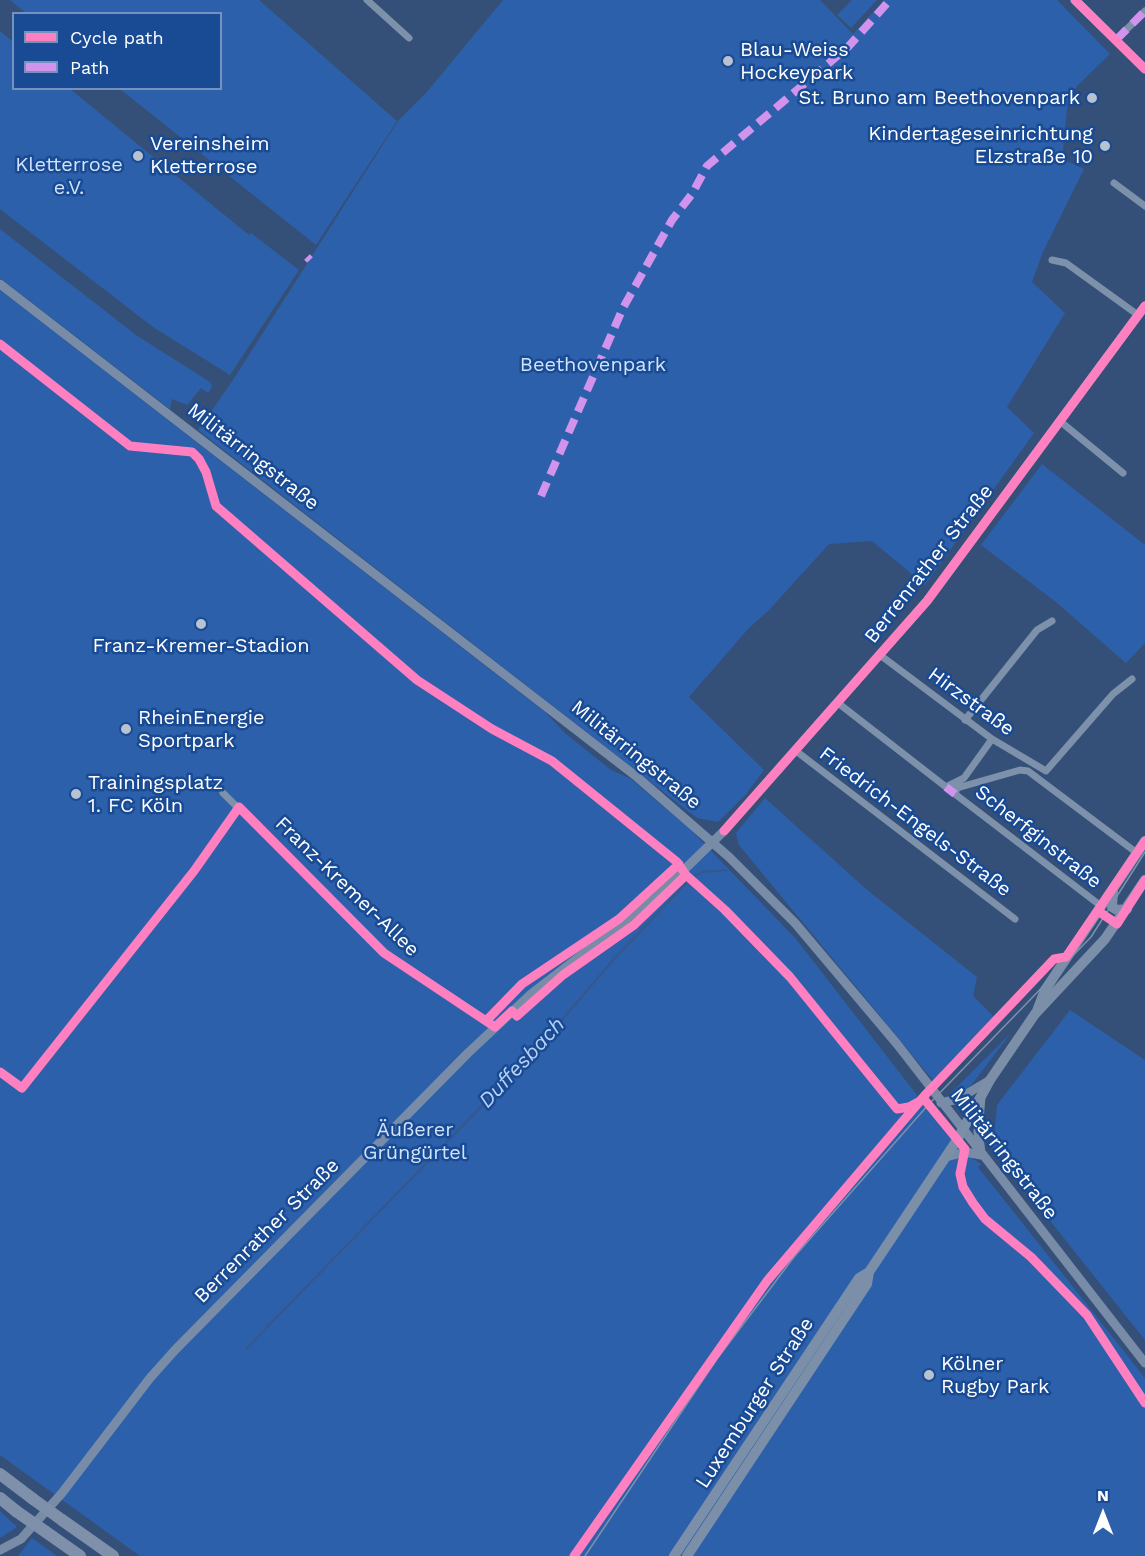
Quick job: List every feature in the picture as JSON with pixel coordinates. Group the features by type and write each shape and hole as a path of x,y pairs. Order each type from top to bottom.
{"highway":[{"path":"0,1474 113,1556"},
{"path":"0,1498 80,1556"}],"main road":[{"name":"Luxemburger Straße","path":"1035,1014 1045,990 1145,841"},
{"name":"Luxemburger Straße","path":"687,1556 867,1284 869,1272 963,1132 990,1080 1035,1014 1105,939 1145,880"},
{"path":"1114,885 1110,902 1112,907 1117,910 1127,909"},
{"name":"Luxemburger Straße","path":"674,1556 859,1278 869,1272"}],"street":[{"path":"367,0 409,38"},
{"path":"1075,0 1145,69"},
{"path":"1116,40 1145,11"},
{"path":"1114,183 1145,206"},
{"path":"1052,260 1066,262 1138,315"},
{"name":"Militärringstraße","path":"0,284 637,777 713,842 786,913 823,954 1145,1363"},
{"name":"Berrenrather Straße","path":"0,1550 21,1539 62,1493 150,1378 175,1350 495,1027 533,992 654,899 713,842 880,656 963,554 1145,306"},
{"path":"1061,422 1123,473"},
{"path":"964,720 1036,630 1052,621"},
{"name":"Hirzstraße","path":"880,656 964,720 1046,771 1053,766 1113,693 1132,679"},
{"name":"Scherfginstraße","path":"838,703 946,787 964,778 992,739"},
{"name":"Friedrich-Engels-Straße","path":"796,751 1015,920"},
{"name":"Scherfginstraße","path":"1101,906 955,794 957,788 966,783 1020,770 1035,774 1137,853"},
{"name":"Franz-Kremer-Allee","path":"223,793 384,953 495,1027"},
{"path":"941,1103 958,1099 990,1080"},
{"path":"946,1157 964,1152 981,1155 978,1132 981,1096"}],"green space":[{"name":"Kletterrose e.V.","path":"10,0 259,0 397,121 316,245 121,90 222,90 222,12 25,12"},
{"name":"Beethovenpark","path":"503,0 820,0 853,34 884,0 1057,0 1110,54 1078,85 1068,99 1062,159 1084,169 1042,254 1032,282 1065,313 1007,407 1034,433 925,585 872,541 829,544 769,610 748,629 689,697 764,770 746,794 718,822 697,818 198,430 231,383 398,121 426,93"},
{"path":"852,0 877,0 851,28 837,15"},
{"name":"Kletterrose e.V.","path":"0,31 12,41 12,90 71,90 249,235 251,233 299,270 230,375 153,327 0,209"},
{"path":"0,229 136,335 210,382 212,387 208,393 201,388 187,405 172,399 170,409 0,278"},
{"name":"Äußerer Grüngürtel","path":"0,290 545,712 566,734 611,770 631,779 690,829 796,939 920,1099 970,1157 981,1164 978,1167 1145,1378 1145,1556 140,1556 0,1455"},
{"path":"1042,464 1145,545 1145,643 1126,663 1056,602 981,545"},
{"path":"765,798 866,889 977,977 973,996 995,1018 936,1084 739,845 736,833"},
{"path":"1070,1010 1145,1060 1145,1340 993,1149 997,1105"},
{"path":"1011,1033 972,1084 965,1090 949,1095"},
{"path":"0,1511 17,1527 0,1538"},
{"path":"32,1538 57,1556 18,1556"}],"waterway":[{"name":"Duffesbach","path":"247,1348 537,1049 614,959 692,877 703,872 727,870"}],"tram line":[{"path":"585,1556 717,1359 794,1257 929,1104 1091,937 1145,852"}],"marked path":[{"path":"541,496 623,308 672,220 692,194 707,166 848,47 890,0"},
{"path":"1116,40 1145,11"},
{"path":"307,257 310,260"},
{"path":"946,787 955,794"}],"cycle path":[{"path":"1075,0 1145,69"},
{"path":"724,831 927,601 1145,306"},
{"path":"0,344 130,446 192,452 206,472 216,506 417,680 492,729 552,761 677,862 686,875 725,910 790,977 897,1109 909,1107 924,1099"},
{"path":"0,1072 22,1088 194,871 239,807 384,953 495,1027 512,1011 517,1016 563,975 634,925 686,875"},
{"path":"574,1556 767,1281 926,1094 1054,959 1066,957 1145,841"},
{"path":"487,1020 522,984 619,919 679,864"},
{"path":"1098,911 1117,924 1145,880"},
{"path":"924,1099 965,1149 960,1174 963,1187 973,1203 985,1219 1031,1257 1087,1315 1145,1403"}],"place":[{"name":"Blau-Weiss Hockeypark","path":"728,61"},
{"name":"St. Bruno am Beethovenpark","path":"1092,98"},
{"name":"Kindertageseinrichtung Elzstraße 10","path":"1105,146"},
{"name":"Vereinsheim Kletterrose","path":"138,156"},
{"name":"Franz-Kremer-Stadion","path":"201,624"},
{"name":"RheinEnergie Sportpark","path":"126,729"},
{"name":"Trainingsplatz 1. FC Köln","path":"76,794"},
{"name":"Kölner Rugby Park","path":"929,1375"}]}
